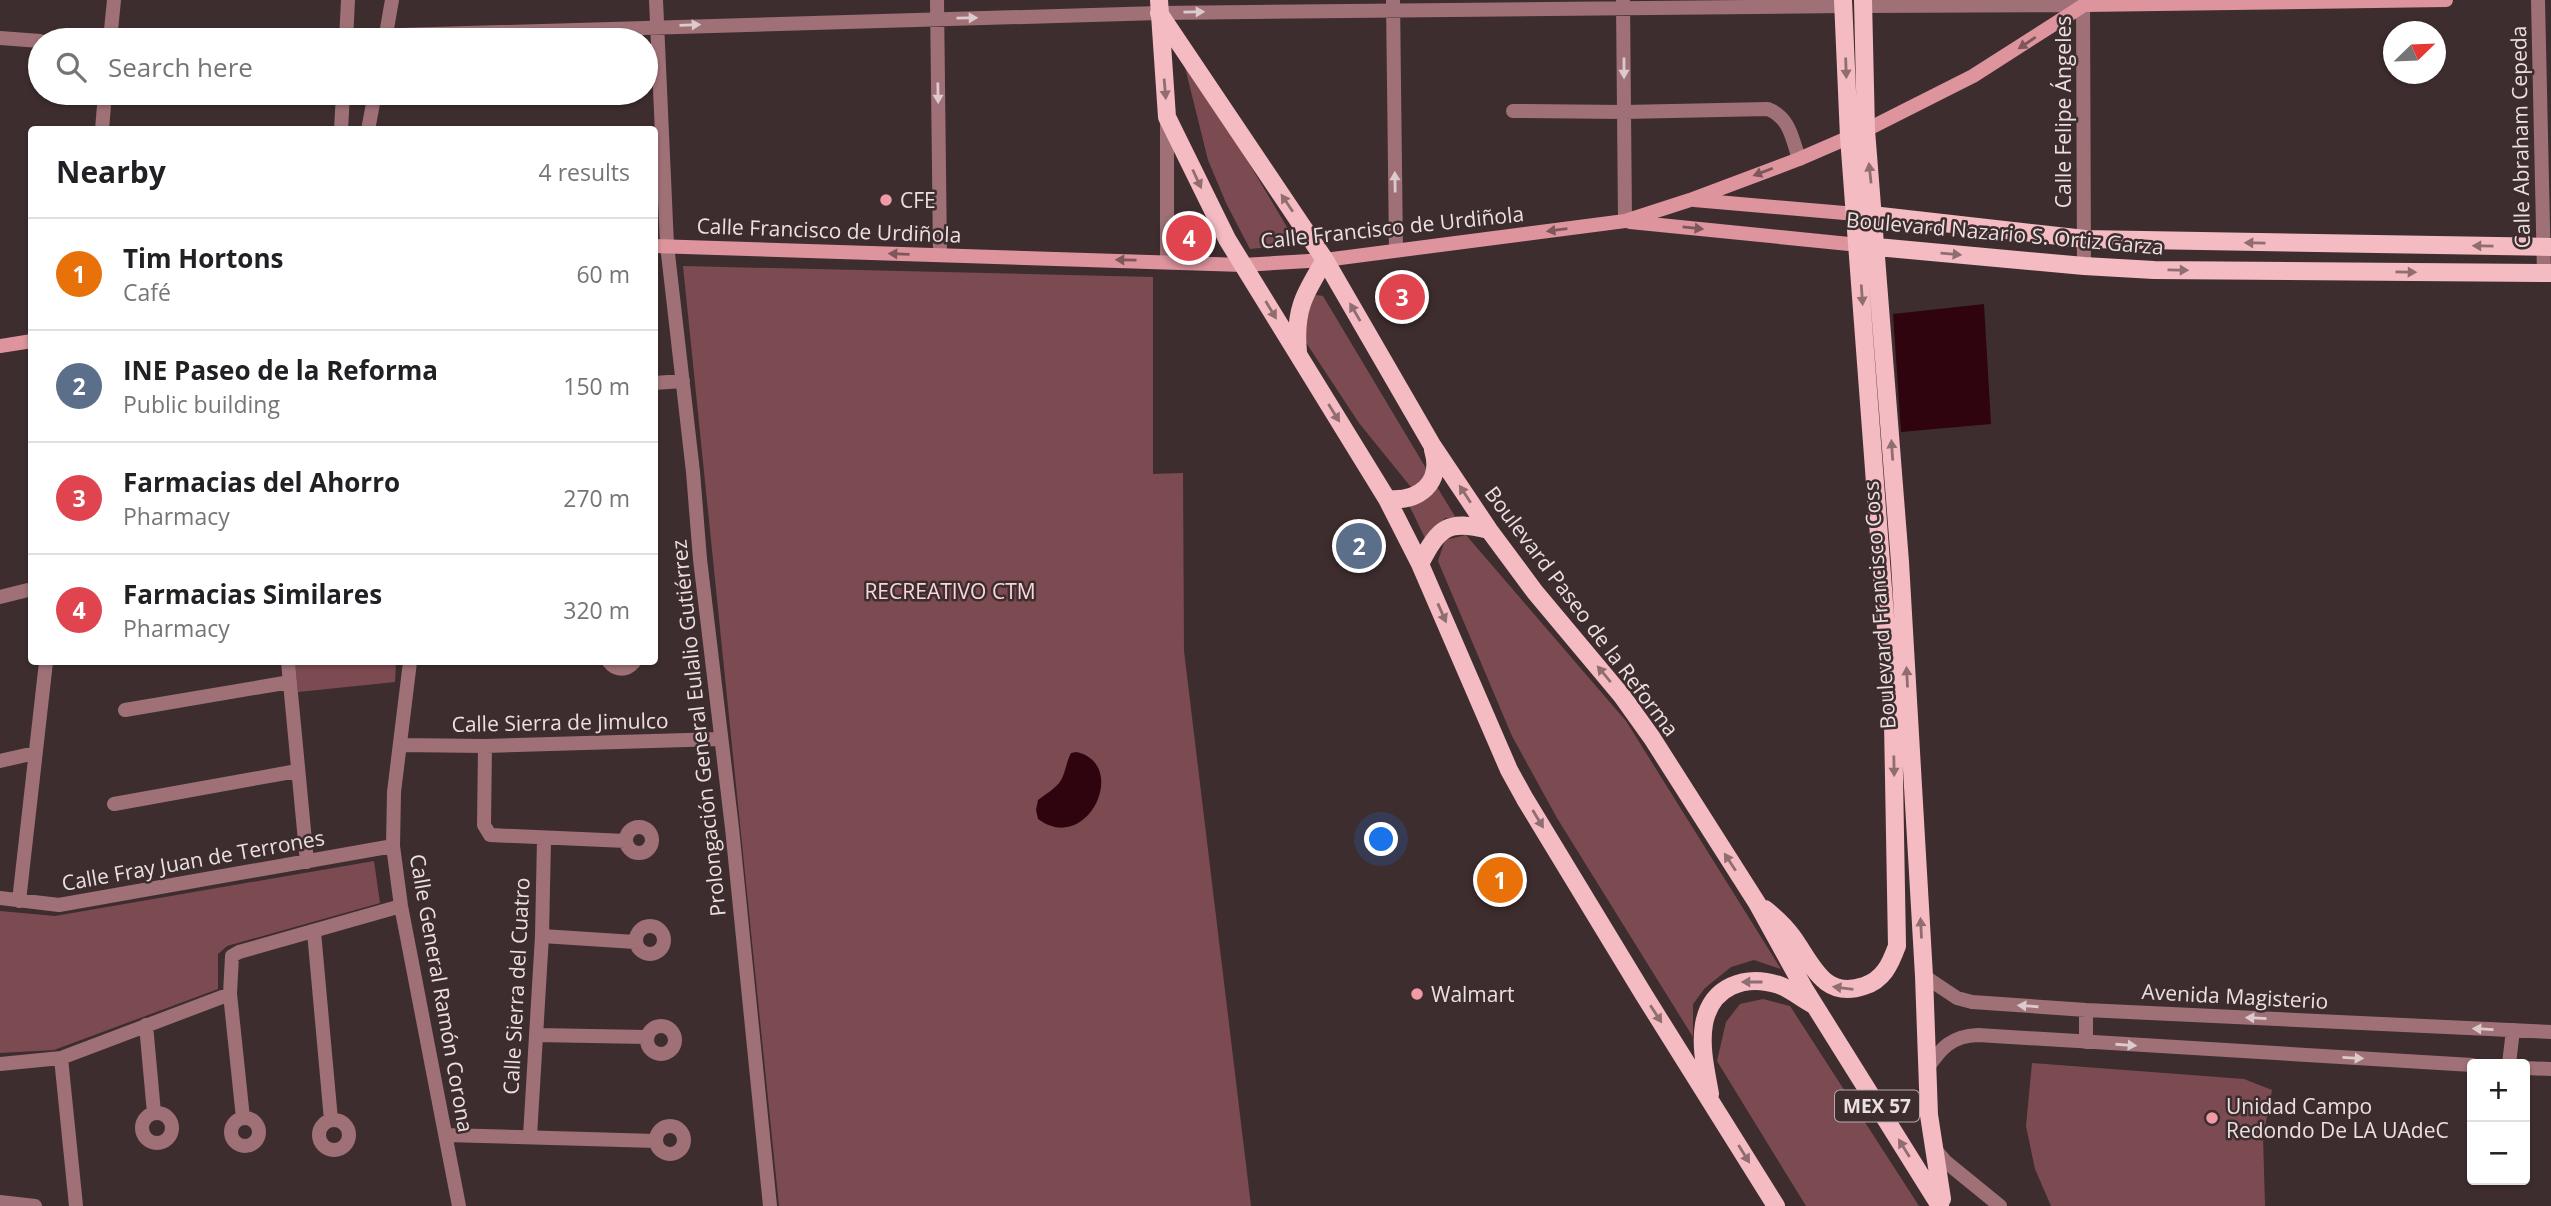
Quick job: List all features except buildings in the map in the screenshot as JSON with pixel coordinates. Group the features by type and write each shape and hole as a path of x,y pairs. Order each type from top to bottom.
{"main road":[{"path":"2083,3 2446,0"},
{"name":"Boulevard Francisco Coss","path":"1844,3 1900,562 1924,976 1926,1070 1932,1147 1942,1206"},
{"name":"Boulevard Francisco Coss","path":"1857,134 1863,3"},
{"name":"Calle Francisco de Urdiñola","path":"661,245 1243,265 1325,260 1625,221 1690,200 1857,134 1973,76 2083,3"},
{"path":"1159,6 1167,117 1206,199 1243,265 1387,499 1420,564 1515,779 1776,1206"},
{"name":"Boulevard Paseo de la Reforma","path":"1159,6 1325,260 1432,445 1489,530 1535,592 1622,696 1652,738 1756,903 1815,1006 1942,1206"},
{"name":"Boulevard Nazario S. Ortiz Garza","path":"1690,200 1865,215 2085,239 2547,247"},
{"name":"Boulevard Nazario S. Ortiz Garza","path":"1625,221 1868,246 2154,270 2547,273"},
{"name":"Boulevard Francisco Coss","path":"1756,903 1783,925 1819,976 1836,989 1853,990 1881,977 1897,946 1893,722 1868,246"},
{"path":"1298,355 1297,315 1308,287 1325,260"},
{"path":"0,346 28,342"},
{"path":"1387,499 1402,501 1416,496 1427,487 1434,474 1436,459 1432,445"},
{"path":"1420,564 1435,537 1446,529 1459,524 1489,530"},
{"path":"1711,1102 1703,1052 1704,1023 1712,1002 1723,989 1737,982 1755,980 1780,985 1815,1006"}],"street":[{"path":"111,28 114,0"},
{"path":"347,28 348,0"},
{"path":"387,28 392,0"},
{"name":"Prolongación General Eulalio Gutiérrez","path":"656,0 657,26"},
{"path":"937,0 940,255"},
{"name":"Calle Abraham Cepeda","path":"2538,0 2547,273"},
{"path":"608,28 938,18 1159,6 1844,3"},
{"path":"1863,3 2083,3"},
{"name":"Calle Felipe Ángeles","path":"2083,3 2084,266"},
{"path":"1623,4 1625,221"},
{"path":"1393,5 1396,250"},
{"path":"0,38 28,40"},
{"name":"Prolongación General Eulalio Gutiérrez","path":"658,81 661,245 683,381 770,1206"},
{"path":"102,126 104,105"},
{"path":"341,126 342,105"},
{"path":"369,126 373,105"},
{"path":"1513,111 1768,109 1778,113 1788,124 1799,159"},
{"path":"1167,117 1167,261"},
{"path":"658,383 683,381"},
{"path":"0,597 28,590"},
{"path":"19,901 46,665"},
{"path":"288,665 307,862"},
{"name":"Calle General Ramón Corona","path":"410,665 394,792 393,846 401,906 459,1206"},
{"path":"613,665 624,669 630,665"},
{"path":"125,709 290,682"},
{"name":"Calle Sierra de Jimulco","path":"401,745 485,746 721,739"},
{"path":"485,746 486,831 495,837 626,841"},
{"path":"0,761 35,753"},
{"path":"114,804 297,771"},
{"name":"Calle Sierra del Cuatro","path":"530,1136 542,936 544,839"},
{"name":"Calle Fray Juan de Terrones","path":"0,898 59,905 393,846"},
{"path":"243,1118 230,994 232,956 239,951 401,906"},
{"path":"314,932 331,1120"},
{"path":"542,936 635,942"},
{"name":"Avenida Magisterio","path":"1924,976 1957,998 1972,1002 2551,1032"},
{"path":"0,1064 61,1058 230,994"},
{"path":"2086,1010 2086,1042"},
{"path":"146,1025 154,1113"},
{"path":"2510,1059 2513,1030"},
{"path":"536,1035 646,1037"},
{"path":"1926,1070 1941,1048 1964,1035 2467,1065"},
{"path":"61,1058 76,1206"},
{"path":"2530,1068 2551,1069"},
{"path":"446,1135 656,1141"},
{"path":"1932,1147 1946,1162 2000,1206"},
{"path":"0,1202 35,1206"}],"green space":[{"path":"1180,47 1297,244 1250,249 1208,160"},
{"name":"RECREATIVO CTM","path":"683,266 1153,277 1153,474 1183,473 1184,651 1251,1206 779,1206"},
{"path":"1316,295 1323,296 1430,475 1416,487 1410,486 1359,423 1305,341 1306,316"},
{"path":"1437,487 1456,518 1445,518 1425,538 1408,503 1424,499"},
{"path":"1466,535 1626,721 1781,969 1754,960 1731,967 1705,988 1693,1004 1693,1037 1557,818 1512,736 1438,561 1445,540"},
{"path":"295,665 396,665 395,682 298,692"},
{"path":"374,861 380,903 227,946 218,954 218,989 54,1050 0,1053 0,911 55,916"},
{"path":"1763,999 1790,1006 1919,1206 1806,1206 1717,1061 1726,1022 1740,1004"},
{"path":"2032,1063 2244,1079 2272,1090 2263,1137 2265,1206 2051,1206 2035,1169 2026,1126"}],"shaded area":[{"path":"1984,304 1991,424 1901,432 1893,314"},
{"path":"1076,752 1092,760 1100,772 1101,788 1096,804 1086,817 1073,826 1056,827 1038,819 1038,800 1059,783 1071,753"}],"place":[{"name":"CFE","path":"886,200"},
{"name":"Farmacias Similares","path":"1189,238"},
{"name":"Farmacias del Ahorro","path":"1402,297"},
{"name":"INE Paseo de la Reforma","path":"1359,546"},
{"name":"Tim Hortons","path":"1500,880"},
{"name":"Walmart","path":"1417,994"},
{"name":"Unidad Campo Redondo De LA UAdeC","path":"2212,1118"}]}
